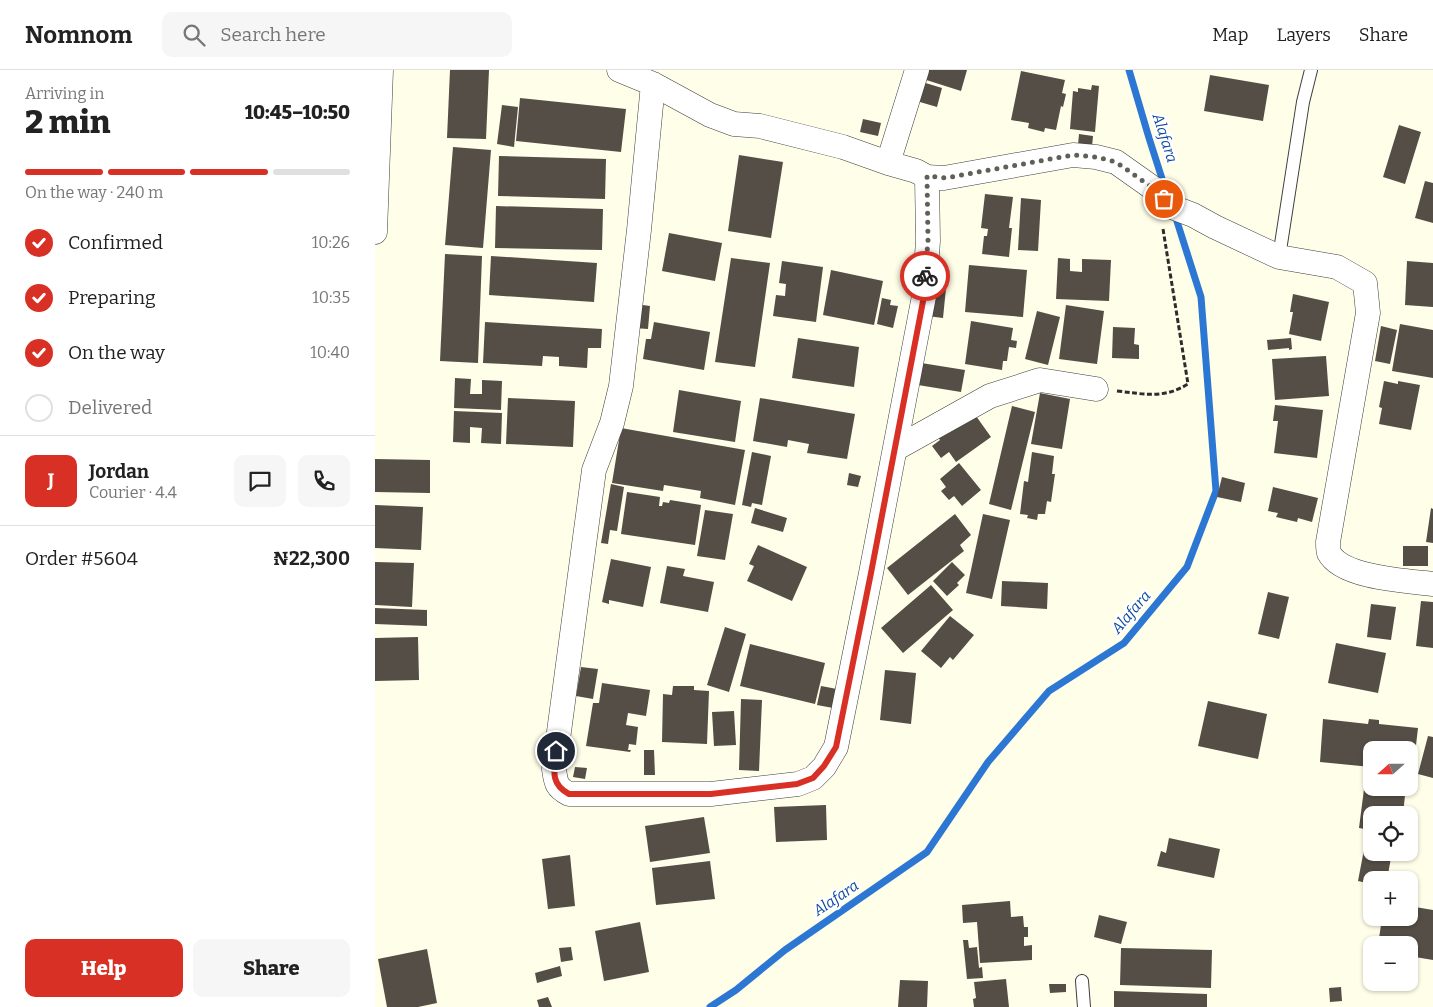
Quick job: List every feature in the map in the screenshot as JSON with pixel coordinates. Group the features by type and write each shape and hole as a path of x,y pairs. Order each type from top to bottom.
{"street":[{"path":"375,232 381,70"},
{"path":"619,70 648,78 710,116 734,124 760,126 843,147 927,176 945,178 1073,155 1096,157 1116,162 1157,191 1172,207 1193,215 1279,257 1337,267 1351,274 1365,283 1368,313 1327,542 1329,553 1336,561 1365,575 1433,584"},
{"path":"888,163 917,70"},
{"path":"648,78 639,230 621,386 612,423 594,470 554,769 557,786 560,790 569,794 711,794 797,784 813,778 824,766 836,747 924,296 928,241 927,176"},
{"path":"895,449 990,396 1040,380 1096,389"}],"lane":[{"path":"1279,257 1303,102 1311,70"},
{"path":"1082,980 1084,1007"}],"path":[{"path":"1096,389 1152,395 1177,391 1188,384 1157,191"}],"building":[{"path":"450,70 489,70 486,139 447,138"},
{"path":"923,70 967,70 961,91 920,78"},
{"path":"1021,71 1065,80 1062,93 1066,94 1063,107 1061,106 1056,130 1045,128 1044,132 1028,128 1029,123 1011,120"},
{"path":"1210,75 1269,85 1263,121 1204,111"},
{"path":"919,81 942,88 937,107 913,100"},
{"path":"1092,85 1099,86 1095,132 1070,129 1073,91 1078,92 1078,88 1091,90"},
{"path":"520,98 626,109 621,152 516,141"},
{"path":"502,105 518,107 514,147 497,144"},
{"path":"863,119 881,123 878,136 860,132"},
{"path":"1399,125 1421,132 1405,184 1383,177"},
{"path":"1079,134 1093,136 1092,147 1078,145"},
{"path":"453,147 491,150 483,248 445,245"},
{"path":"739,155 783,162 771,238 728,231"},
{"path":"499,156 606,159 605,199 498,196"},
{"path":"1425,181 1433,183 1433,223 1415,218"},
{"path":"985,194 1013,197 1009,228 1012,228 1009,257 982,254 984,236 987,236 988,229 981,228"},
{"path":"1021,198 1041,200 1038,251 1018,250"},
{"path":"496,206 603,209 602,250 495,248"},
{"path":"669,233 722,243 715,281 662,271"},
{"path":"445,254 482,256 478,363 440,361"},
{"path":"491,256 597,263 594,302 489,295"},
{"path":"731,258 770,263 755,367 715,362"},
{"path":"1058,258 1070,259 1070,271 1082,272 1082,259 1111,260 1109,301 1056,299"},
{"path":"782,261 823,267 816,322 773,316 776,295 785,296 786,284 779,283"},
{"path":"1407,261 1433,263 1433,307 1405,305"},
{"path":"933,265 948,268 943,318 927,316"},
{"path":"969,265 1027,270 1023,317 965,312"},
{"path":"831,270 883,281 874,325 823,315"},
{"path":"1293,294 1329,302 1321,341 1289,334 1293,312 1290,312"},
{"path":"882,298 891,300 890,305 898,306 893,328 877,324"},
{"path":"636,304 650,306 648,329 634,328"},
{"path":"1066,305 1104,311 1097,364 1059,359"},
{"path":"1037,311 1060,317 1048,365 1025,359"},
{"path":"971,321 1013,328 1011,340 1017,341 1016,348 1009,347 1007,361 1003,361 1002,370 965,364"},
{"path":"485,322 602,329 601,348 588,348 587,368 559,366 559,357 543,356 542,366 483,363"},
{"path":"654,322 710,332 704,370 643,359 646,339 651,339"},
{"path":"1400,324 1433,330 1433,378 1392,371"},
{"path":"1381,326 1397,330 1390,364 1375,361"},
{"path":"1113,327 1135,328 1134,344 1139,345 1139,359 1112,358"},
{"path":"798,338 859,347 854,387 792,378"},
{"path":"1291,338 1292,349 1268,350 1267,340"},
{"path":"1326,356 1329,396 1275,400 1272,359"},
{"path":"915,362 965,370 961,392 918,385"},
{"path":"455,378 471,379 470,394 482,394 482,380 502,381 501,410 454,408"},
{"path":"1384,381 1398,384 1398,381 1420,385 1411,430 1379,424 1382,408 1379,407"},
{"path":"679,390 741,401 735,442 673,432"},
{"path":"1040,393 1070,399 1062,449 1031,444"},
{"path":"508,398 575,401 573,447 506,444"},
{"path":"760,398 855,414 847,459 807,453 809,444 788,440 787,447 753,441"},
{"path":"1275,405 1323,410 1317,458 1274,453 1278,421 1273,421"},
{"path":"1012,406 1035,412 1011,510 989,504"},
{"path":"971,409 991,437 956,462 949,452 941,458 932,446 940,440 936,434"},
{"path":"454,411 502,413 501,444 481,443 482,428 470,427 470,443 453,442"},
{"path":"621,428 745,450 735,505 700,498 701,491 664,485 663,491 612,483"},
{"path":"752,452 771,456 762,505 752,503 751,507 742,505"},
{"path":"1032,452 1054,456 1052,474 1055,474 1051,502 1047,501 1045,514 1038,514 1037,520 1027,518 1028,515 1020,514 1024,481 1028,482"},
{"path":"375,459 430,460 430,493 375,492"},
{"path":"959,463 981,490 962,506 954,496 949,500 941,491 946,487 940,479"},
{"path":"849,473 861,476 858,487 847,485"},
{"path":"1222,477 1245,483 1241,502 1217,497"},
{"path":"611,484 624,487 617,531 610,530 608,544 601,543"},
{"path":"1273,487 1318,498 1312,522 1298,518 1297,522 1276,517 1278,513 1268,511"},
{"path":"627,492 660,497 659,506 662,506 663,502 669,503 670,500 701,505 695,545 621,534"},
{"path":"375,505 423,507 421,550 375,548"},
{"path":"755,508 787,518 783,532 751,523"},
{"path":"1431,508 1433,509 1433,543 1426,542"},
{"path":"705,510 733,514 725,560 697,556"},
{"path":"955,514 971,535 960,545 964,551 908,595 887,568"},
{"path":"983,514 1010,520 992,599 966,593"},
{"path":"758,545 807,567 792,601 747,581 754,566 749,564"},
{"path":"1403,546 1428,546 1428,566 1403,566"},
{"path":"611,559 651,567 643,607 609,600 609,604 602,602"},
{"path":"375,562 414,563 412,607 375,605"},
{"path":"952,562 965,575 957,583 959,585 947,596 933,581"},
{"path":"667,566 685,569 683,576 714,582 708,612 660,603"},
{"path":"1002,581 1048,583 1047,609 1001,606"},
{"path":"931,585 953,610 903,653 881,628"},
{"path":"1268,592 1289,597 1279,639 1258,634"},
{"path":"1421,601 1433,602 1433,648 1416,646"},
{"path":"1371,604 1396,607 1391,640 1367,637"},
{"path":"375,608 427,610 427,626 375,624"},
{"path":"950,616 974,635 953,660 950,657 941,668 921,651"},
{"path":"725,627 746,634 729,692 707,685"},
{"path":"418,637 419,680 375,681 375,638"},
{"path":"1336,643 1386,653 1378,693 1328,683"},
{"path":"750,644 825,663 815,704 740,686"},
{"path":"581,667 598,669 593,699 576,696"},
{"path":"885,670 916,673 911,724 880,720"},
{"path":"602,683 650,690 646,716 628,713 626,725 638,727 636,745 629,744 628,750 631,750 630,752 586,746 593,703 599,703"},
{"path":"673,686 694,686 694,690 709,691 707,744 662,742 663,694 672,695"},
{"path":"821,686 837,689 833,708 817,705"},
{"path":"741,699 762,700 759,771 739,770"},
{"path":"1208,701 1267,714 1258,759 1198,746"},
{"path":"734,711 736,745 714,746 712,712"},
{"path":"1323,719 1368,724 1369,719 1379,720 1379,724 1418,728 1416,741 1363,741 1363,766 1320,762"},
{"path":"1428,736 1433,737 1433,778 1418,774"},
{"path":"644,750 654,750 655,775 644,775"},
{"path":"575,767 587,768 585,779 573,777"},
{"path":"1363,796 1405,796 1404,806 1363,806 1363,829 1359,828"},
{"path":"826,805 827,840 776,842 774,807"},
{"path":"704,817 710,853 650,862 645,826"},
{"path":"1169,838 1220,849 1214,878 1157,866 1161,851 1166,853"},
{"path":"570,855 575,906 548,909 542,859"},
{"path":"1363,855 1363,861 1390,861 1389,871 1363,871 1363,882 1358,881"},
{"path":"710,861 715,899 656,905 652,868"},
{"path":"1010,901 1011,917 1023,916 1024,927 1028,927 1028,937 1024,937 1024,946 1032,945 1032,960 980,963 977,922 963,923 962,905"},
{"path":"1418,908 1433,910 1433,960 1418,958 1418,936 1379,936 1381,926 1418,926"},
{"path":"1099,915 1127,922 1121,944 1094,937"},
{"path":"640,922 649,972 604,981 595,931"},
{"path":"963,940 968,940 969,948 977,947 979,968 982,967 983,978 967,979"},
{"path":"571,947 573,960 561,962 559,948"},
{"path":"1121,948 1212,950 1211,988 1120,985"},
{"path":"427,949 437,1003 418,1007 387,1007 378,959"},
{"path":"560,966 562,976 537,983 535,973"},
{"path":"1006,979 1009,1007 974,1007 973,999 976,998 974,982"},
{"path":"900,980 928,981 927,1007 898,1007"},
{"path":"1049,984 1066,984 1066,992 1050,993"},
{"path":"1341,987 1342,1001 1330,1002 1329,988"},
{"path":"1114,991 1207,994 1207,1007 1114,1007"},
{"path":"548,997 552,1007 539,1007 537,1000"}],"waterway":[{"name":"Alafara","path":"1129,70 1165,188"},
{"name":"Alafara","path":"710,1007 736,990 785,950 927,852 988,762 1049,691 1124,643 1187,567 1216,491 1201,297 1174,212"}],"way so far":[{"path":"925,276 928,241 927,176 945,178 1073,155 1096,157 1116,162 1157,191 1164,199"}],"route":[{"path":"556,751 555,781 560,790 569,794 711,794 797,784 813,778 824,766 836,747 924,296 925,276"}]}
